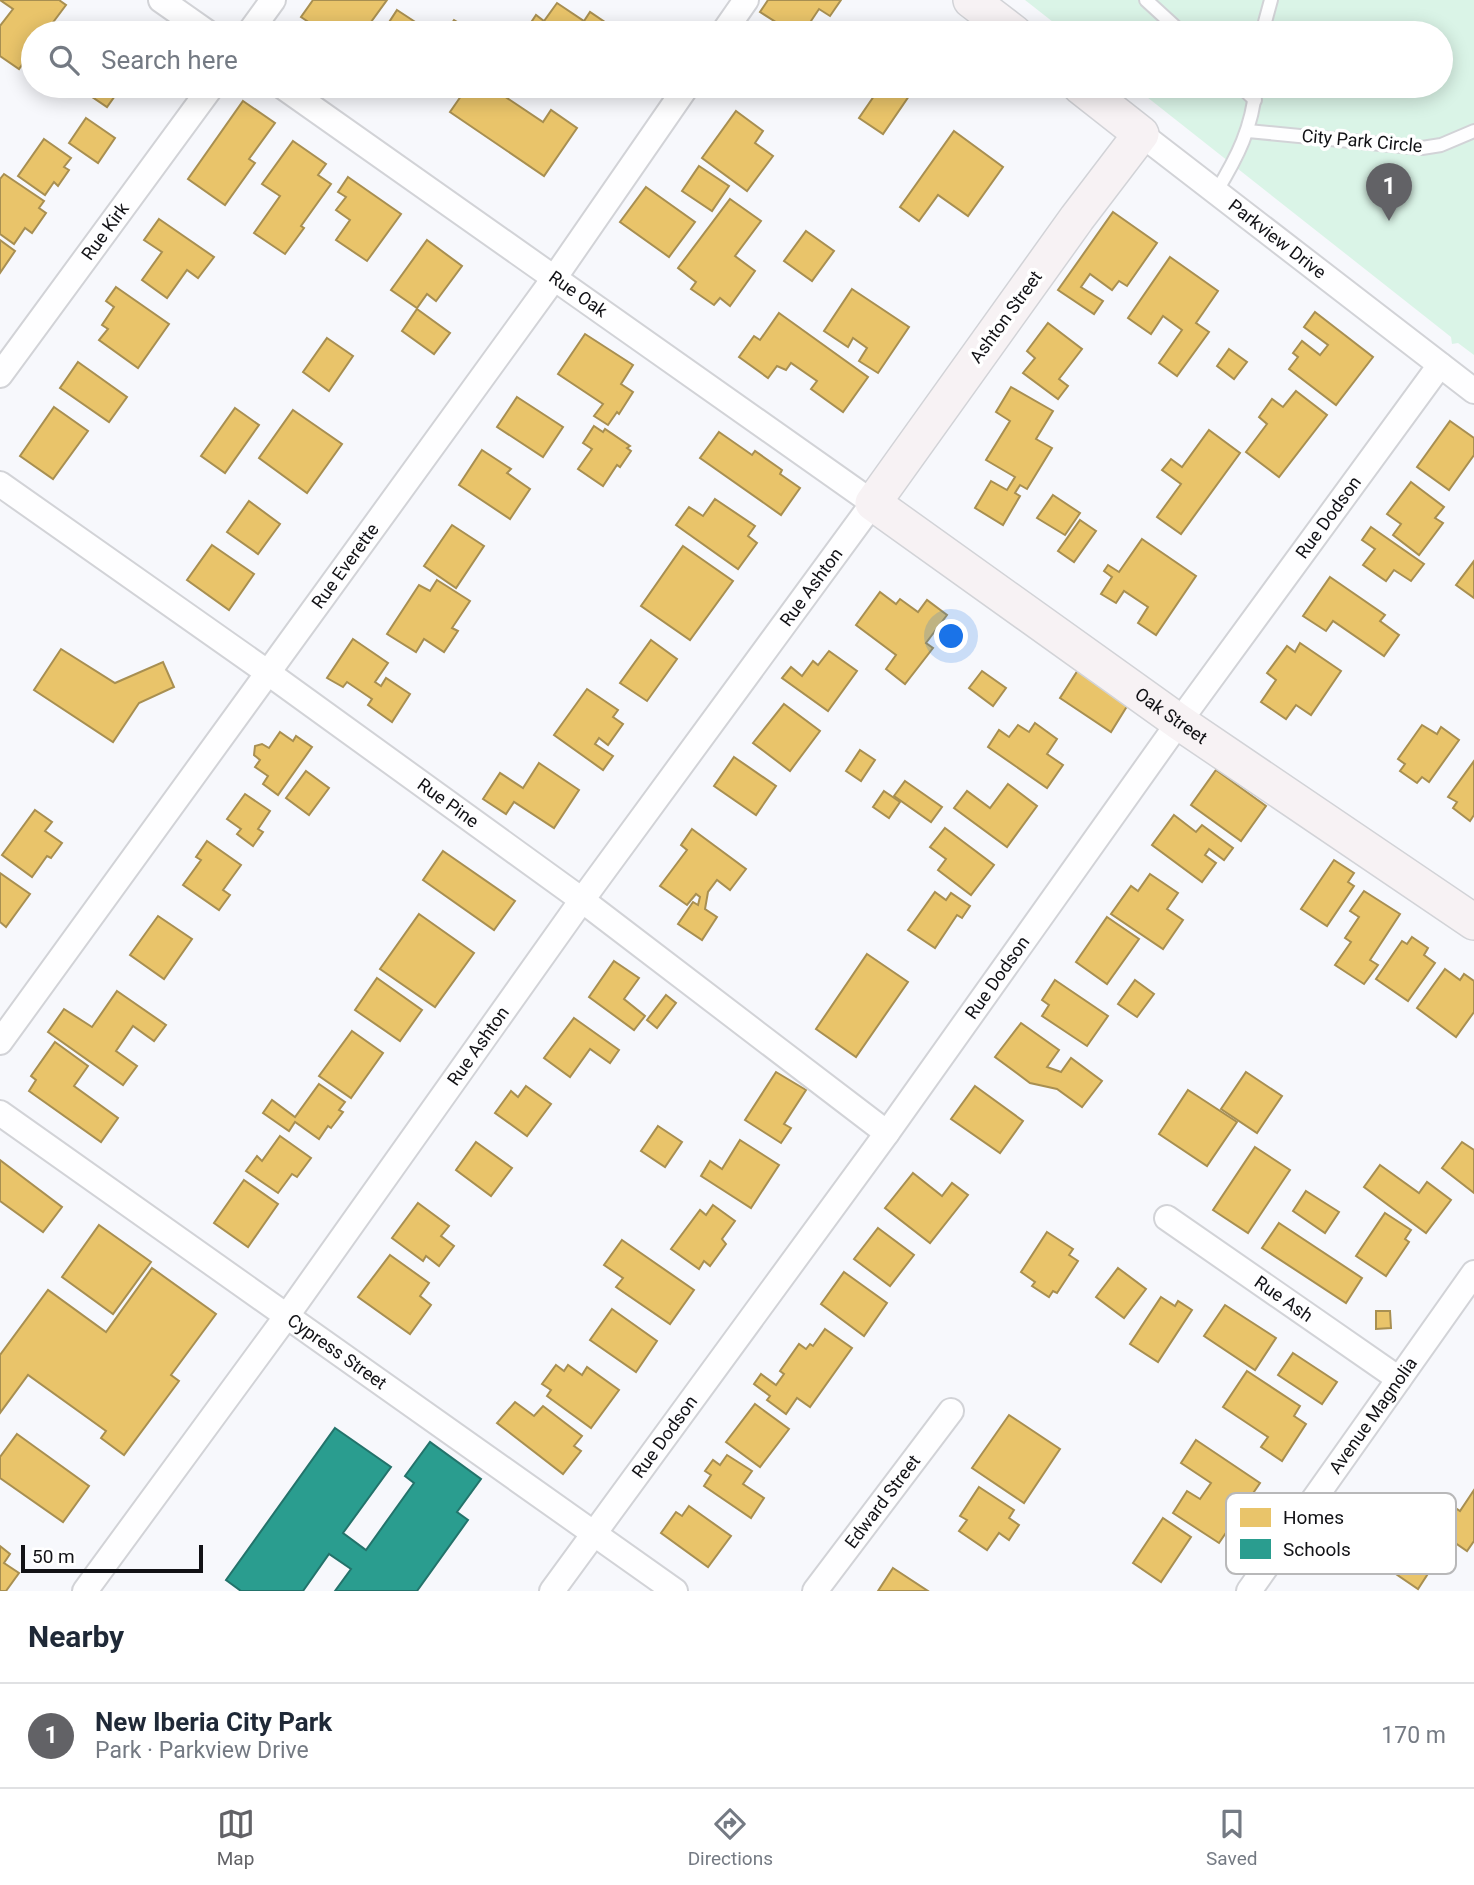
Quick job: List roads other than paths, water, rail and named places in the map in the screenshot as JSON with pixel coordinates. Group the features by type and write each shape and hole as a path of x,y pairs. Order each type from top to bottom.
{"main road":[{"path":"971,0 998,21"},
{"name":"Parkview Drive","path":"1095,98 1141,134"},
{"name":"Ashton Street","path":"873,503 1077,218 1141,134"},
{"name":"Oak Street","path":"873,503 1180,722 1474,922"}],"street":[{"path":"161,0 191,21"},
{"path":"258,21 273,0"},
{"path":"731,21 746,0"},
{"name":"Rue Kirk","path":"0,375 203,98"},
{"name":"Rue Oak","path":"299,98 873,503"},
{"name":"Rue Everette","path":"0,1042 555,277 679,98"},
{"name":"Parkview Drive","path":"1141,134 1474,391"},
{"name":"Rue Dodson","path":"552,1591 887,1133 1180,722 1440,365"},
{"name":"Rue Pine","path":"0,484 267,672 582,901 887,1133"},
{"name":"Rue Ashton","path":"85,1591 286,1317 582,901 873,503"},
{"name":"Cypress Street","path":"0,1113 675,1591"},
{"name":"Rue Ash","path":"1167,1218 1399,1379"},
{"name":"Avenue Magnolia","path":"1318,1493 1474,1272"},
{"name":"Edward Street","path":"815,1591 951,1411"},
{"name":"Avenue Magnolia","path":"1249,1591 1261,1574"}],"lane":[{"path":"1146,0 1169,21"},
{"path":"1265,21 1271,0"},
{"path":"1216,192 1248,131 1255,100"},
{"name":"City Park Circle","path":"1248,131 1422,148 1441,145 1474,131"}],"place":[{"name":"New Iberia City Park","path":"1389,221"}]}
